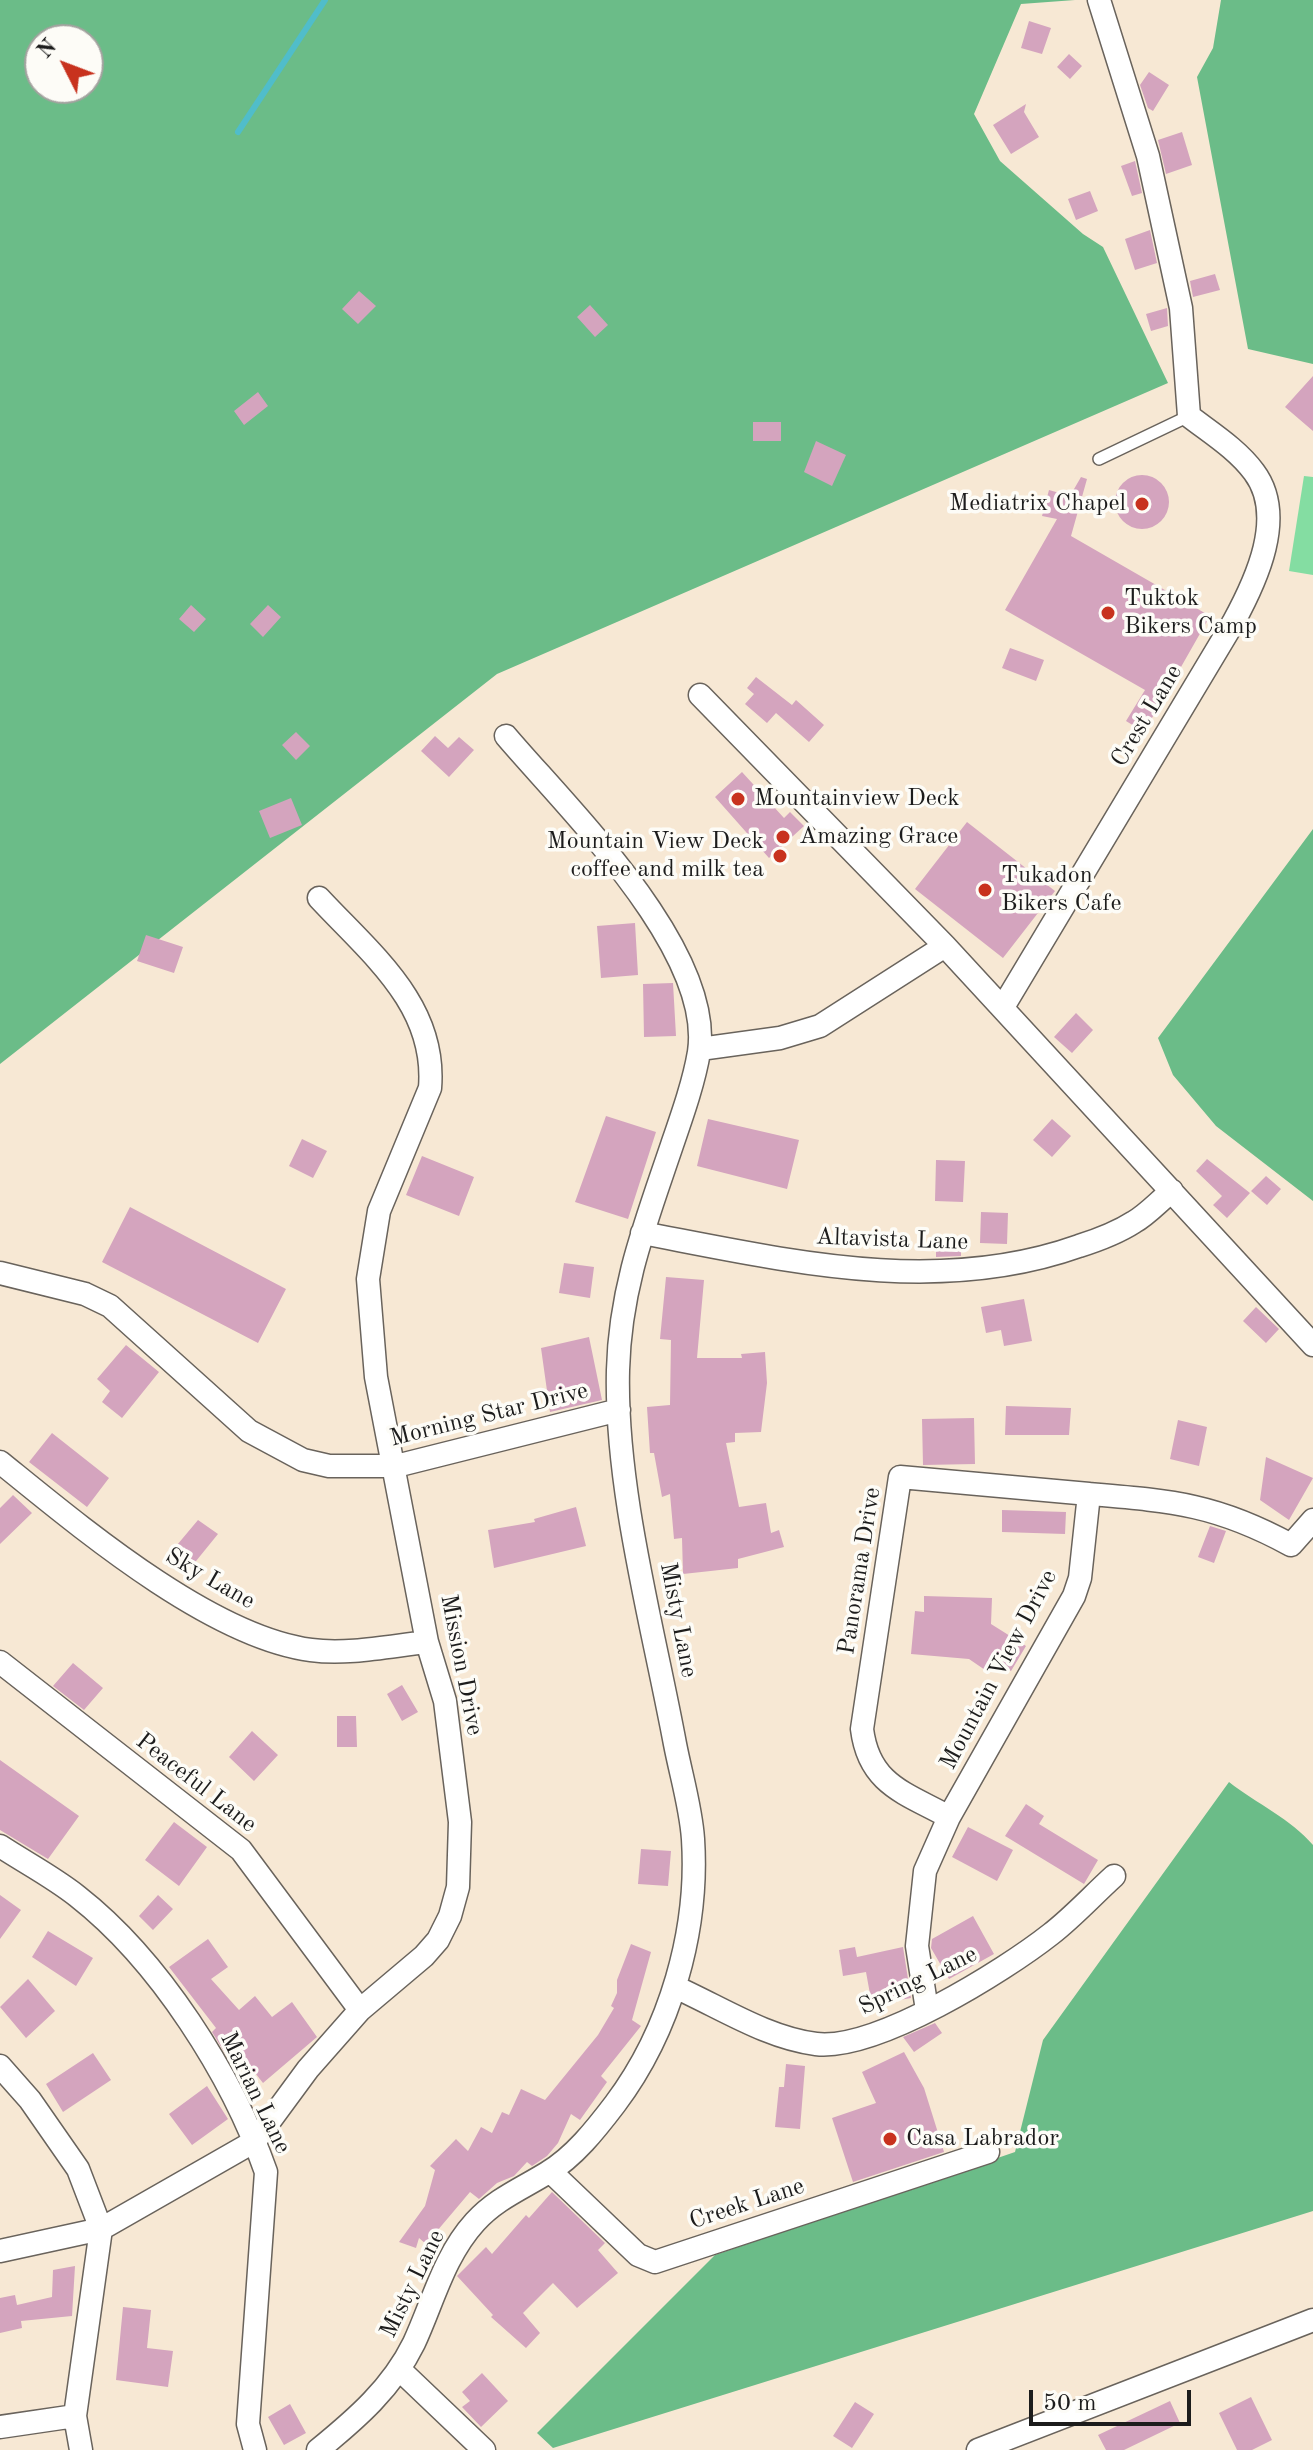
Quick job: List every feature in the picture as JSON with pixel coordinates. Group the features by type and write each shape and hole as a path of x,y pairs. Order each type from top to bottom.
{"street":[{"path":"1099,0 1148,156 1181,308 1189,416"},
{"name":"Crest Lane","path":"1003,1007 1233,623 1259,566 1268,513 1258,478 1233,449 1189,416"},
{"path":"700,695 1003,1007 1313,1345"},
{"name":"Misty Lane","path":"318,2450 358,2417 399,2369 465,2234 510,2192 550,2171 584,2142 617,2101 653,2041 675,1987 686,1934 693,1839 622,1462 618,1371 624,1292 678,1129 700,1049 692,996 666,932 648,905 506,736"},
{"name":"Mission Drive","path":"0,2251 101,2229 255,2141 308,2069 360,2010 438,1940 450,1916 458,1887 460,1822 447,1717 427,1642 375,1363 369,1309 370,1248 391,1176 430,1088 432,1069 426,1031 410,999 319,898"},
{"path":"700,1049 780,1038 820,1026 945,946"},
{"name":"Altavista Lane","path":"642,1233 848,1268 926,1272 978,1270 1029,1261 1107,1236 1135,1222 1172,1191"},
{"name":"Morning Star Drive","path":"0,1273 85,1294 110,1306 215,1404 275,1447 303,1460 329,1466 396,1466 619,1410"},
{"name":"Sky Lane","path":"0,1462 98,1541 251,1633 313,1651 427,1642"},
{"name":"Panorama Drive","path":"949,1817 887,1784 876,1772 864,1745 862,1729 900,1477 1089,1494"},
{"path":"1089,1494 1207,1507 1291,1545 1313,1520"},
{"name":"Mountain View Drive","path":"927,2010 917,1946 918,1910 925,1871 949,1817 1074,1596 1080,1578 1089,1494"},
{"name":"Peaceful Lane","path":"0,1662 241,1850 360,2010"},
{"name":"Marian Lane","path":"0,1846 77,1896 163,1983 198,2036 255,2141 266,2172 248,2424 255,2450"},
{"name":"Spring Lane","path":"675,1987 775,2033 818,2044 835,2044 886,2030 986,1978 1051,1934 1114,1876"},
{"path":"0,2066 30,2100 78,2169 101,2229 75,2416 81,2450"},
{"name":"Creek Lane","path":"550,2171 623,2242 638,2255 655,2262 988,2152"},
{"path":"978,2450 1313,2320"},
{"path":"399,2369 484,2450"},
{"path":"0,2427 75,2416"}],"lane":[{"path":"1099,459 1189,416"}],"green space":[{"path":"0,0 1075,0 1021,4 974,114 1000,161 1083,234 1103,247 1168,383 497,674 0,1064"},
{"path":"1221,0 1313,0 1313,364 1248,349 1197,77 1213,48"},
{"path":"1304,476 1313,477 1313,575 1289,571"},
{"path":"1313,829 1313,1201 1216,1126 1173,1075 1158,1038"},
{"path":"1229,1782 1284,1820 1313,1845 1313,2211 553,2448 537,2433 715,2255 1015,2152 1043,2040"}],"building":[{"path":"1029,21 1051,28 1042,54 1021,48"},
{"path":"1069,54 1082,66 1070,79 1057,67"},
{"path":"1149,72 1169,85 1153,111 1148,108 1140,85"},
{"path":"1026,104 1024,112 1039,137 1011,154 993,125"},
{"path":"1182,132 1192,165 1166,174 1158,140"},
{"path":"1135,161 1142,193 1132,196 1121,166"},
{"path":"1090,191 1098,211 1076,220 1068,199"},
{"path":"1150,230 1157,263 1135,270 1125,239"},
{"path":"1215,274 1220,290 1193,297 1190,281"},
{"path":"359,291 376,306 358,324 342,309"},
{"path":"590,305 608,325 595,337 577,317"},
{"path":"1167,308 1168,326 1151,331 1146,314"},
{"path":"1313,376 1313,431 1285,407"},
{"path":"258,392 268,406 244,425 234,411"},
{"path":"753,422 781,422 781,441 753,441"},
{"path":"816,441 846,455 832,486 804,472"},
{"name":"Mediatrix Chapel","path":"1142,475 1161,483 1169,502 1161,521 1142,529 1123,521 1115,502 1123,483"},
{"name":"Tuktok Bikers Camp","path":"1081,477 1087,479 1071,536 1210,616 1144,732 1126,721 1145,690 1005,610 1057,519 1042,516 1049,490 1070,496"},
{"path":"191,605 206,619 194,632 179,619"},
{"path":"268,605 281,617 263,637 250,624"},
{"path":"1010,648 1044,660 1036,681 1002,668"},
{"path":"756,677 792,705 796,700 824,725 809,742 776,713 767,723 745,704 754,694 747,688"},
{"path":"296,732 310,746 296,760 282,745"},
{"path":"435,736 448,748 459,737 474,750 449,777 421,751"},
{"path":"742,772 784,818 790,812 804,826 769,858 715,797"},
{"path":"291,798 302,825 270,838 259,811"},
{"name":"Tukadon Bikers Cafe","path":"967,822 1055,891 1003,958 915,889"},
{"path":"635,923 638,975 601,978 597,926"},
{"path":"146,935 183,947 174,973 137,961"},
{"path":"673,983 676,1036 644,1037 643,984"},
{"path":"1076,1013 1093,1030 1072,1053 1054,1037"},
{"path":"606,1116 656,1132 628,1219 575,1202"},
{"path":"708,1119 799,1140 787,1189 697,1166"},
{"path":"1052,1119 1071,1136 1052,1157 1033,1140"},
{"path":"302,1139 327,1151 313,1178 289,1166"},
{"path":"422,1156 474,1177 459,1216 406,1195"},
{"path":"1207,1159 1250,1193 1227,1218 1213,1205 1222,1196 1196,1171"},
{"path":"936,1160 965,1161 963,1202 935,1201"},
{"path":"1266,1176 1281,1189 1267,1205 1251,1191"},
{"path":"130,1207 286,1289 258,1343 102,1262"},
{"path":"981,1212 1008,1213 1007,1244 980,1243"},
{"path":"936,1242 961,1243 961,1256 936,1257"},
{"path":"564,1263 594,1267 590,1298 559,1293"},
{"path":"666,1277 704,1280 697,1358 742,1358 741,1354 765,1352 767,1383 761,1432 735,1433 735,1442 726,1443 739,1507 766,1503 771,1533 779,1530 784,1547 738,1559 738,1568 683,1574 682,1538 674,1539 670,1494 662,1497 654,1453 650,1453 647,1407 670,1405 671,1340 660,1339"},
{"path":"1024,1299 1032,1341 1004,1346 1001,1330 986,1333 981,1307"},
{"path":"1256,1307 1279,1329 1266,1343 1243,1321"},
{"path":"589,1337 602,1400 550,1412 541,1348"},
{"path":"126,1345 159,1372 122,1418 102,1402 110,1391 97,1379"},
{"path":"1006,1406 1071,1408 1069,1435 1005,1435"},
{"path":"974,1418 975,1464 923,1465 922,1419"},
{"path":"1178,1420 1207,1427 1199,1466 1170,1459"},
{"path":"52,1433 109,1478 87,1507 29,1462"},
{"path":"1266,1457 1313,1478 1289,1520 1260,1500"},
{"path":"13,1495 32,1513 0,1544 0,1508"},
{"path":"576,1507 586,1546 494,1568 488,1530 535,1522 534,1519"},
{"path":"1002,1510 1066,1512 1065,1534 1002,1532"},
{"path":"198,1520 218,1534 192,1566 172,1551"},
{"path":"1210,1526 1226,1531 1214,1563 1198,1557"},
{"path":"924,1596 992,1598 991,1624 1026,1646 1011,1671 995,1661 988,1672 969,1659 911,1654 915,1611 924,1612"},
{"path":"73,1663 103,1688 84,1710 53,1686"},
{"path":"402,1685 418,1712 402,1721 387,1694"},
{"path":"337,1716 356,1716 357,1747 337,1747"},
{"path":"252,1731 278,1755 254,1781 229,1757"},
{"path":"0,1760 79,1816 48,1859 0,1830"},
{"path":"1026,1804 1044,1816 1039,1824 1098,1860 1084,1884 1005,1836"},
{"path":"174,1822 207,1847 179,1886 145,1860"},
{"path":"968,1827 1013,1850 997,1881 952,1857"},
{"path":"641,1849 671,1851 668,1886 638,1884"},
{"path":"0,1895 21,1910 0,1939"},
{"path":"158,1895 173,1909 153,1930 139,1916"},
{"path":"973,1916 994,1954 949,1979 931,1948 932,1939"},
{"path":"48,1931 93,1958 76,1986 32,1957"},
{"path":"208,1939 228,1967 211,1979 239,2010 255,1996 272,2017 292,2002 317,2037 263,2083 241,2055 231,2063 212,2032 216,2028 169,1967"},
{"path":"631,1944 651,1952 632,2020 641,2026 601,2076 607,2082 580,2120 571,2114 558,2143 547,2156 532,2166 527,2162 514,2176 497,2183 479,2199 470,2192 426,2244 419,2238 416,2248 399,2242 425,2206 435,2170 430,2166 456,2139 468,2151 481,2127 492,2133 502,2112 509,2115 521,2089 545,2100 598,2035 614,2008 611,2006 617,1993 617,1980"},
{"path":"855,1947 857,1957 903,1947 911,1998 872,2005 866,1972 843,1976 839,1950"},
{"path":"28,1979 55,2011 26,2038 0,2007"},
{"path":"935,2023 942,2033 914,2052 903,2037"},
{"name":"Casa Labrador","path":"904,2052 924,2088 944,2152 853,2182 832,2118 876,2103 862,2072"},
{"path":"93,2053 111,2080 63,2112 46,2084"},
{"path":"786,2064 805,2066 800,2129 775,2127 779,2087 784,2087"},
{"path":"207,2086 228,2119 192,2145 169,2114"},
{"path":"552,2192 605,2243 598,2250 618,2273 577,2308 553,2283 523,2313 540,2333 526,2348 491,2317 493,2315 457,2276 486,2247 492,2254 526,2215 529,2218"},
{"path":"75,2266 72,2316 21,2321 22,2328 0,2333 0,2298 15,2295 17,2305 52,2297 53,2270"},
{"path":"123,2307 151,2310 147,2348 173,2351 168,2387 116,2380"},
{"path":"482,2373 508,2401 481,2427 462,2407 470,2401 462,2392"},
{"path":"1251,2397 1272,2440 1252,2450 1237,2450 1219,2413"},
{"path":"1170,2401 1180,2423 1124,2450 1106,2450 1098,2435"},
{"path":"855,2402 874,2414 852,2448 833,2436"},
{"path":"290,2404 306,2433 284,2445 268,2417"}],"waterway":[{"path":"238,132 325,0"}],"place":[{"name":"Mediatrix Chapel","path":"1142,504"},
{"name":"Tuktok Bikers Camp","path":"1108,613"},
{"name":"Mountainview Deck","path":"738,799"},
{"name":"Amazing Grace","path":"783,837"},
{"name":"Mountain View Deck coffee and milk tea","path":"780,856"},
{"name":"Tukadon Bikers Cafe","path":"985,890"},
{"name":"Casa Labrador","path":"890,2139"}]}
